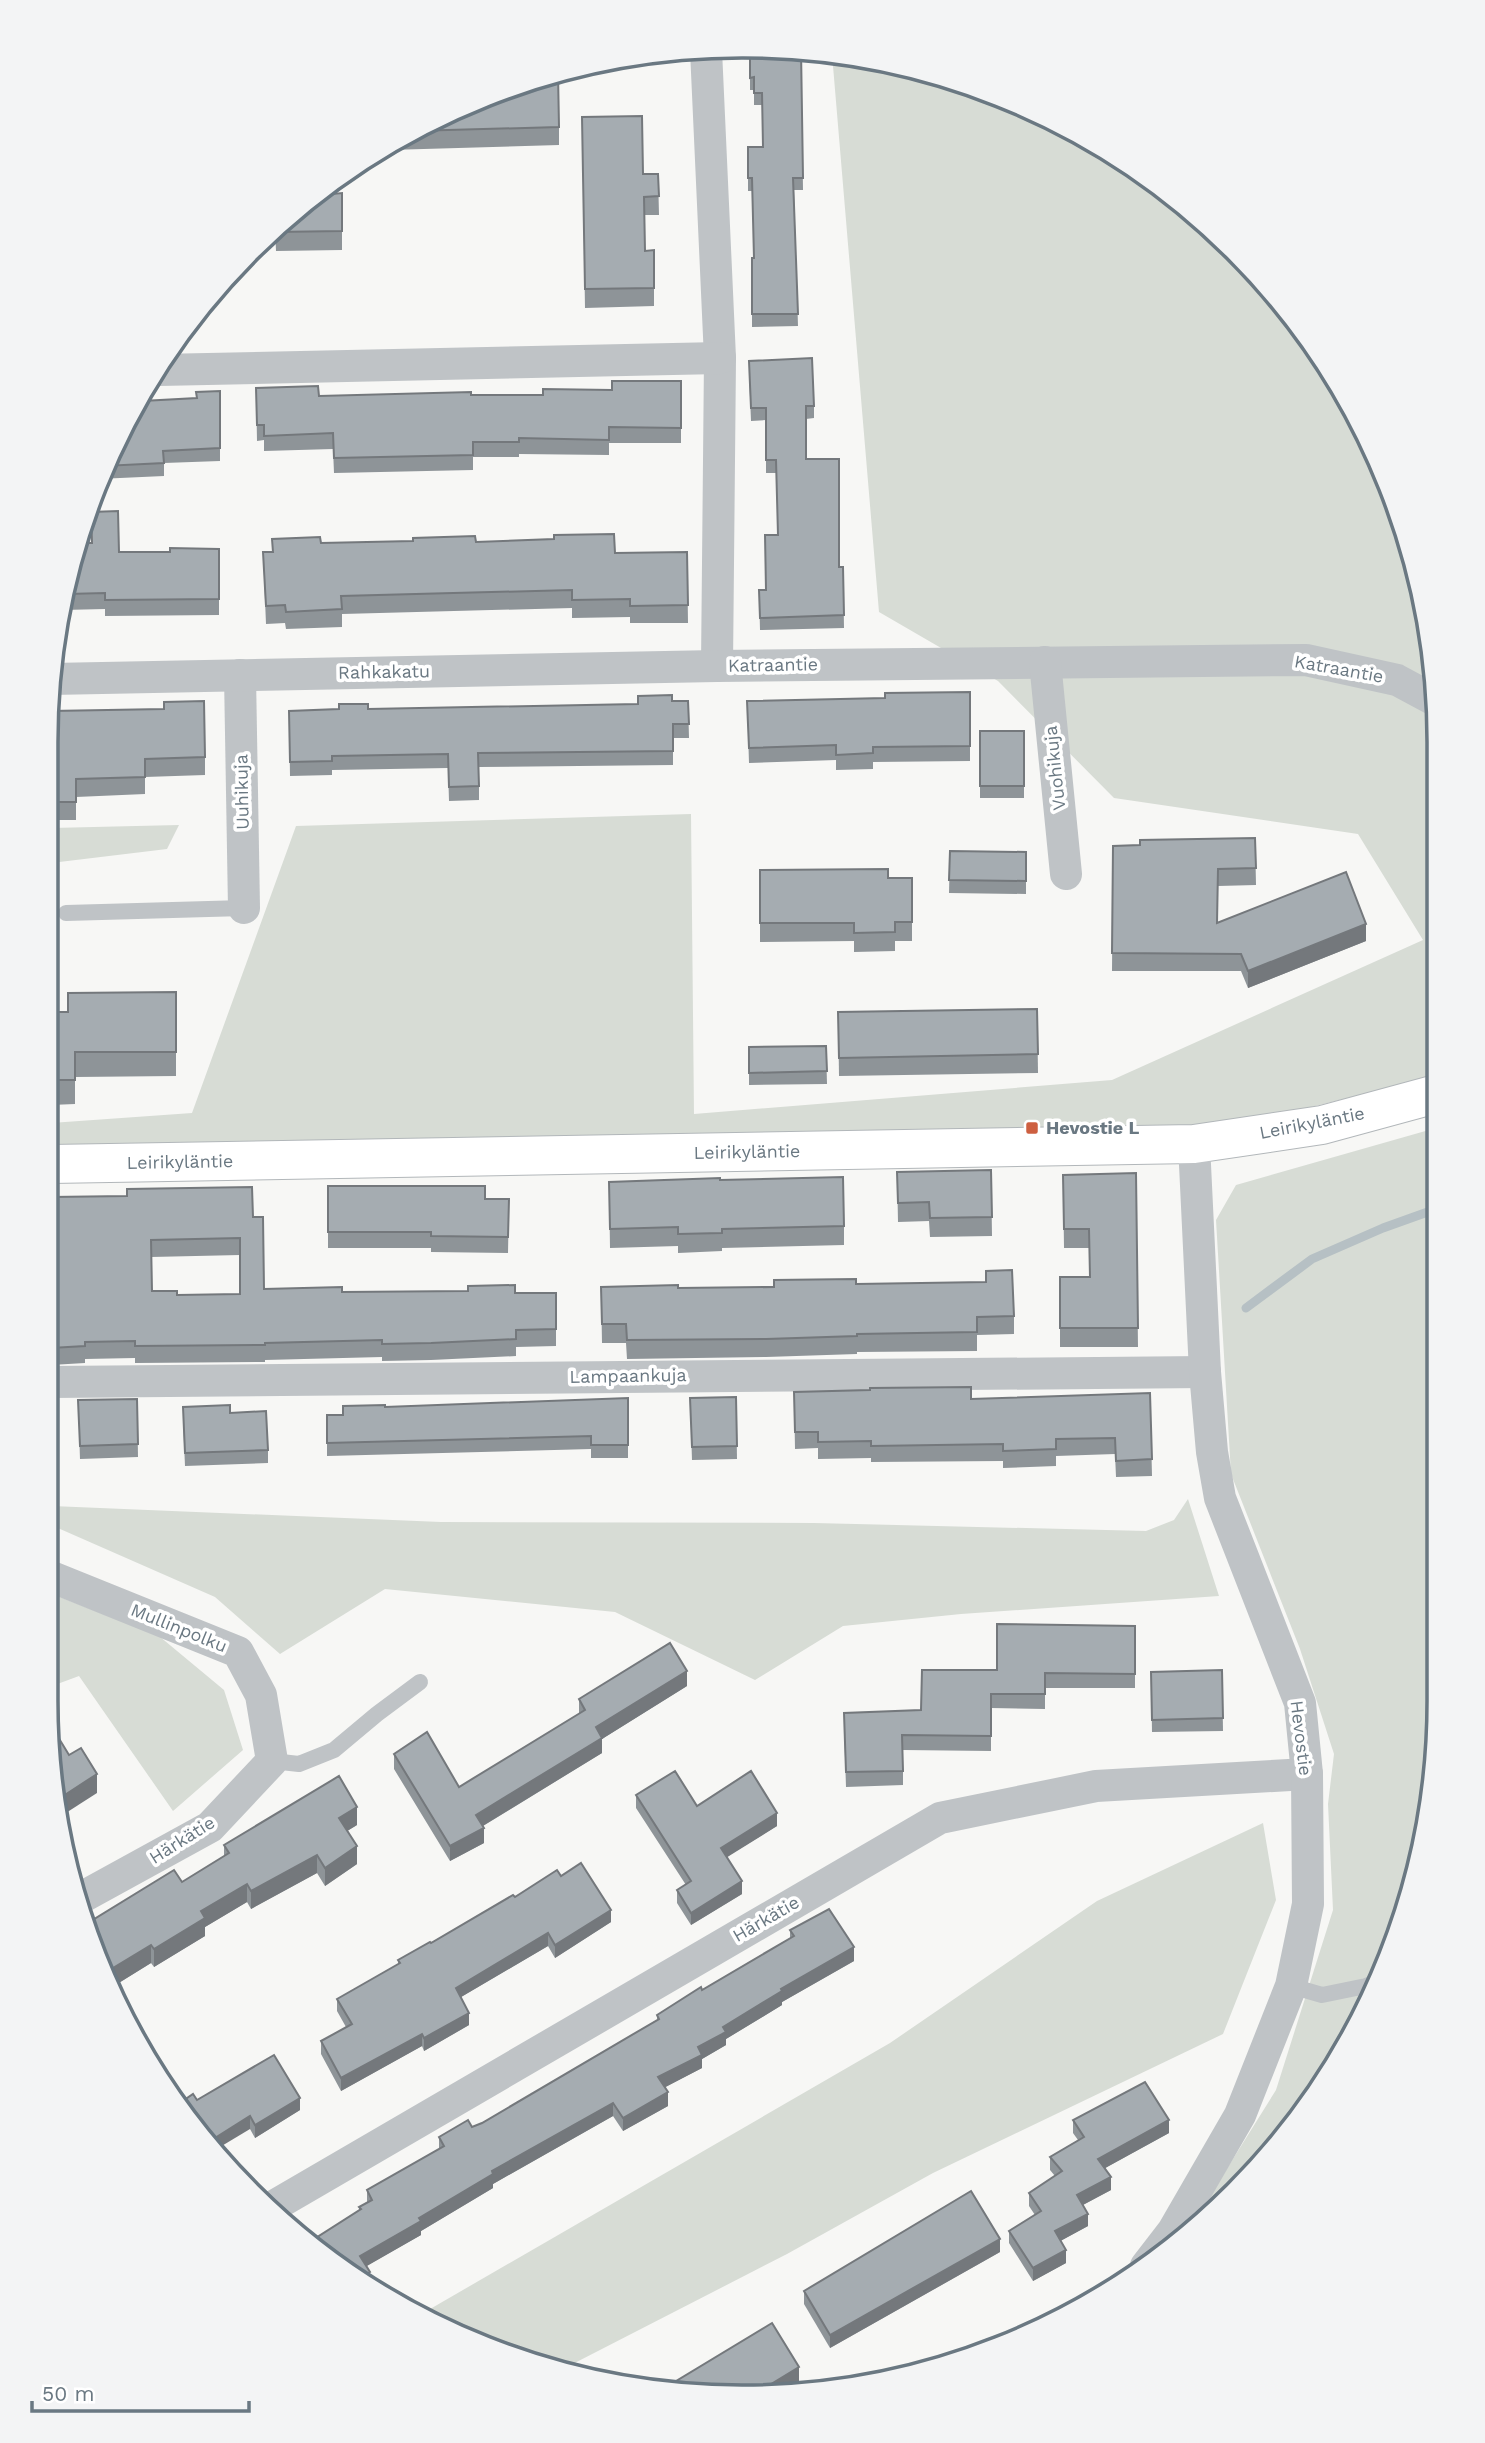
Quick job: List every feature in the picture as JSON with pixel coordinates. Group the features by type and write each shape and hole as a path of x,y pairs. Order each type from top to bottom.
{"street":[{"name":"Katraantie","path":"706,59 720,358 717,666 1306,660 1397,680 1426,695"},
{"path":"168,370 720,358"},
{"name":"Vuohikuja","path":"1045,662 1066,874"},
{"name":"Rahkakatu","path":"61,678 717,666"},
{"name":"Uuhikuja","path":"240,675 244,908"},
{"name":"Leirikyläntie","path":"58,1164 1194,1144 1322,1125 1427,1096"},
{"name":"Hevostie","path":"1170,2235 1240,2115 1291,1986 1308,1904 1307,1773 1300,1703 1220,1497 1212,1452 1205,1371 1194,1144"},
{"name":"Lampaankuja","path":"58,1382 1205,1371"},
{"name":"Mullinpolku","path":"58,1580 239,1652 261,1695 272,1761"},
{"name":"Härkätie","path":"86,1895 210,1827 272,1761"},
{"name":"Härkätie","path":"278,2203 940,1818 1096,1786 1307,1773"}],"lane":[{"path":"66,913 244,908"},
{"path":"272,1761 299,1764 334,1750 420,1682"},
{"path":"1291,1986 1322,1995 1365,1986"}],"shaded area":[{"path":"833,64 920,81 963,94 1045,128 1123,173 1159,199 1227,258 1286,326 1336,400 1357,440 1391,522 1404,565 1421,653 1427,742 1427,1078 1195,1136 58,1151 58,1123 192,1113 296,826 691,814 694,1114 1112,1080 1423,940 1358,834 1114,798 998,681 879,612"},
{"path":"179,825 167,849 58,862 58,828"},
{"path":"1427,1131 1426,1745 1414,1834 1404,1878 1391,1921 1357,2003 1336,2043 1286,2117 1227,2185 1203,2207 1276,2090 1333,1910 1328,1804 1334,1754 1300,1649 1231,1474 1216,1220 1236,1185"},
{"path":"1188,1499 1219,1596 961,1614 843,1626 755,1680 615,1612 385,1589 280,1654 215,1597 58,1528 58,1506 441,1522 814,1523 1146,1531 1174,1520"},
{"path":"58,1596 159,1636 224,1690 243,1750 173,1811 79,1676 58,1684"},
{"path":"1263,1823 1276,1900 1223,2034 933,2173 787,2254 573,2364 522,2349 429,2309 890,2043 1097,1901"}],"building":[{"path":"750,58 801,61 803,178 793,178 798,314 752,314 754,258 752,178 748,178 748,147 763,147 762,93 754,93 754,77 750,78"},
{"path":"558,83 559,127 436,130 480,110"},
{"path":"642,116 643,174 658,174 659,196 644,197 645,251 654,250 654,288 585,289 582,117"},
{"path":"342,193 342,231 287,232 333,194"},
{"path":"812,358 814,406 806,406 806,459 839,459 839,567 843,567 844,615 760,618 759,590 766,590 765,535 778,535 776,460 766,460 766,408 751,408 749,361"},
{"path":"612,381 681,381 681,428 609,427 609,440 519,438 519,442 473,442 473,455 334,458 333,433 264,436 264,425 257,425 256,388 318,386 319,396 471,392 471,395 543,395 543,389 612,390"},
{"path":"220,391 220,448 163,451 164,463 117,465 149,401 197,398 196,392"},
{"path":"118,511 119,552 170,552 170,548 219,549 219,599 105,600 105,593 74,594 88,543 92,543 92,530 98,512"},
{"path":"614,534 615,553 687,552 688,605 630,606 630,599 572,600 572,590 341,596 342,609 286,612 285,605 266,606 263,552 273,552 272,539 320,537 321,543 413,541 413,538 475,536 476,542 554,539 554,535"},
{"path":"970,692 970,746 873,747 873,753 836,755 836,745 749,748 747,701 885,698 885,693"},
{"path":"672,695 672,701 688,701 689,724 673,724 673,751 478,753 479,786 449,787 448,754 332,756 332,761 290,762 289,711 339,709 339,704 368,704 368,709 638,704 638,696"},
{"path":"204,701 205,757 145,759 145,777 76,779 76,802 58,802 59,711 164,709 164,702"},
{"path":"980,731 1024,731 1024,786 980,786"},
{"path":"1255,838 1256,868 1218,869 1217,923 1346,872 1366,924 1248,971 1241,954 1112,953 1113,846 1140,845 1140,840"},
{"path":"950,851 1026,852 1026,881 949,880"},
{"path":"888,869 888,878 912,878 912,922 895,922 895,932 854,933 854,923 760,923 760,870"},
{"path":"176,992 176,1052 75,1052 75,1080 58,1080 58,1012 68,1012 68,993"},
{"path":"1037,1009 1038,1054 839,1058 838,1012"},
{"path":"826,1046 827,1071 749,1073 749,1047"},
{"path":"991,1170 992,1217 930,1218 929,1202 898,1203 897,1172"},
{"path":"1136,1173 1138,1328 1060,1328 1060,1277 1090,1277 1089,1229 1064,1229 1063,1175"},
{"path":"843,1177 844,1226 722,1229 722,1233 678,1234 678,1227 610,1229 609,1182"},
{"path":"328,1186 485,1186 485,1199 509,1199 508,1237 431,1236 431,1232 328,1232"},
{"path":"252,1187 253,1217 263,1217 264,1289 342,1287 342,1292 468,1291 468,1286 515,1285 515,1293 556,1293 556,1329 516,1330 516,1339 431,1343 382,1344 382,1340 265,1345 135,1346 135,1341 85,1342 85,1346 58,1348 58,1197 127,1196 127,1189","holes":["240,1238 240,1294 177,1295 177,1291 152,1291 151,1240"]},
{"path":"1012,1270 1014,1316 977,1317 977,1332 766,1339 627,1340 626,1324 602,1324 601,1287 774,1287 774,1280 856,1279 856,1284 986,1282 986,1271"},
{"path":"971,1387 971,1399 1150,1393 1152,1459 1116,1461 1115,1438 1056,1439 1056,1449 1003,1451 1003,1444 871,1446 871,1441 818,1442 818,1432 795,1432 794,1392"},
{"path":"736,1397 737,1446 692,1447 690,1398"},
{"path":"628,1398 628,1445 591,1445 591,1436 327,1443 327,1415 343,1415 343,1406 385,1407"},
{"path":"137,1399 138,1444 80,1446 78,1400"},
{"path":"230,1405 230,1413 266,1411 268,1450 185,1453 183,1407"},
{"path":"997,1624 1135,1626 1135,1674 1045,1673 1045,1694 991,1694 991,1736 902,1735 903,1771 846,1772 844,1713 921,1710 922,1670 997,1670"},
{"path":"670,1643 687,1671 596,1727 602,1738 476,1815 484,1828 450,1846 394,1754 427,1732 459,1787 585,1710 579,1699"},
{"path":"1222,1670 1223,1718 1152,1720 1151,1672"},
{"path":"59,1738 69,1755 81,1748 97,1774 65,1795"},
{"path":"675,1771 697,1806 751,1771 777,1813 721,1848 742,1881 691,1913 677,1890 691,1881 636,1795"},
{"path":"339,1776 357,1807 339,1818 357,1846 325,1868 317,1855 251,1891 247,1884 201,1911 205,1918 154,1949 151,1945 112,1968 94,1920 174,1870 182,1882 229,1853 224,1845"},
{"path":"581,1863 611,1910 555,1945 548,1933 456,1988 469,2013 424,2038 422,2034 341,2078 321,2041 352,2024 337,1999 400,1963 398,1960 513,1895 515,1897 557,1870 561,1876"},
{"path":"829,1909 854,1947 781,1989 782,1991 723,2027 726,2032 698,2047 702,2055 658,2077 668,2092 623,2118 613,2103 492,2171 493,2174 419,2218 421,2221 360,2256 370,2272 368,2274 317,2237 372,2200 367,2190 444,2146 439,2137 468,2120 472,2127 482,2123 659,2019 657,2015 701,1987 702,1990 794,1936 790,1930"},
{"path":"274,2055 300,2098 255,2125 250,2116 216,2137 186,2099 193,2094 197,2100"},
{"path":"1145,2082 1169,2120 1098,2159 1111,2177 1077,2195 1088,2214 1055,2231 1066,2250 1033,2268 1009,2231 1041,2211 1029,2193 1062,2171 1050,2157 1084,2137 1073,2120"},
{"path":"971,2191 1000,2239 830,2335 804,2291"},
{"path":"772,2323 799,2367 771,2384 675,2381"}],"waterway":[{"path":"1246,1308 1312,1259 1427,1212"}],"place":[{"name":"Hevostie L","path":"1032,1128"}]}
